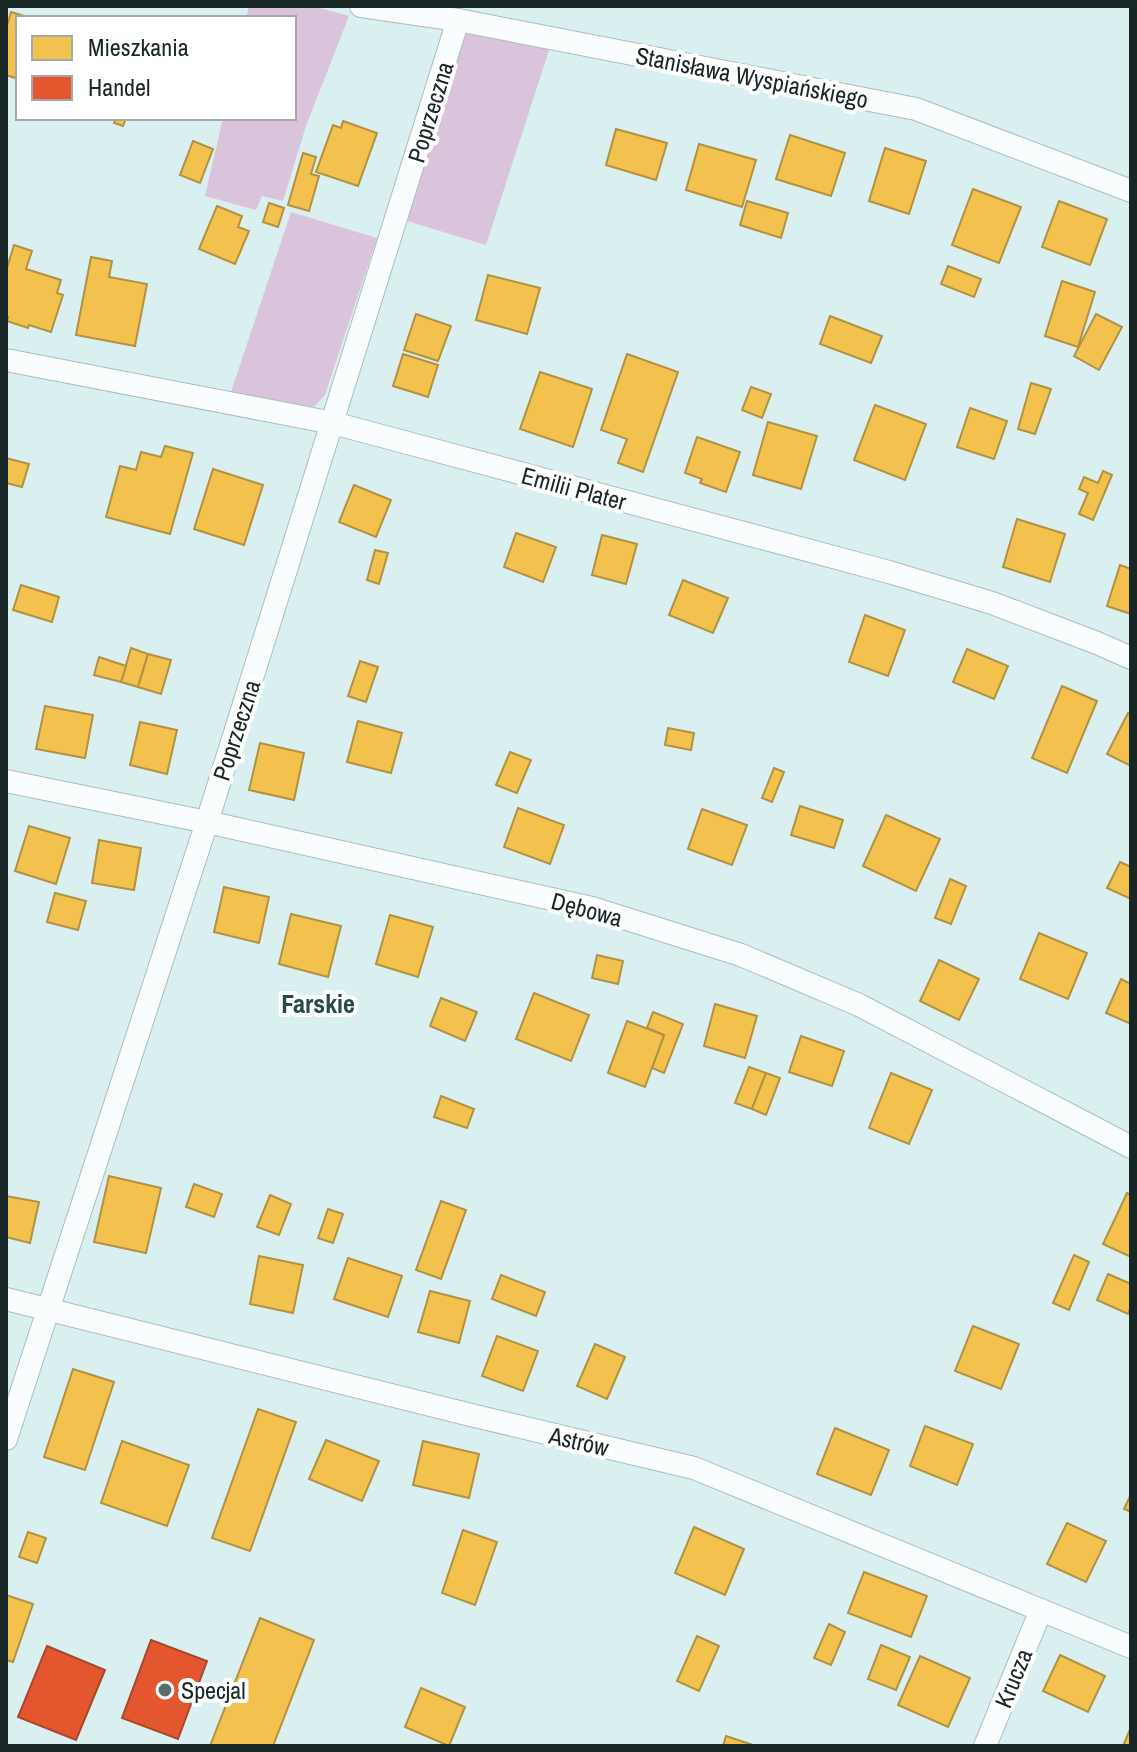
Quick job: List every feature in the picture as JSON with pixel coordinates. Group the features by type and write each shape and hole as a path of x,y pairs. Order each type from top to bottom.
{"street":[{"name":"Stanisława Wyspiańskiego","path":"361,6 458,20 916,109 1131,191"},
{"name":"Poprzeczna","path":"6,1439 207,822 458,20"},
{"name":"Emilii Plater","path":"6,360 333,423 889,572 992,603 1131,658"},
{"name":"Dębowa","path":"6,781 207,822 592,908 741,955 859,1005 1131,1147"},
{"name":"Astrów","path":"6,1299 694,1468 1131,1647"},
{"name":"Krucza","path":"985,1746 1041,1610"}],"shaded area":[{"path":"249,6 312,6 349,16 306,126 283,201 262,196 256,210 205,196 223,120 296,120 296,16 246,16"},
{"path":"465,28 550,47 486,245 407,221"},
{"path":"291,212 377,238 325,395 314,407 231,392"}],"building: Mieszkania":[{"path":"11,12 24,16 16,16 16,78 6,75 6,29"},
{"path":"115,120 125,120 123,126 114,123"},
{"path":"343,121 377,133 358,186 316,172 333,125 341,128"},
{"path":"616,129 667,143 656,180 606,165"},
{"path":"790,135 845,153 831,196 776,179"},
{"path":"193,141 213,149 200,183 180,175"},
{"path":"699,144 756,160 742,207 686,190"},
{"path":"885,148 926,161 909,214 869,201"},
{"path":"303,153 316,157 311,174 319,176 309,211 288,205"},
{"path":"973,189 1021,207 999,263 952,245"},
{"path":"747,201 788,213 781,238 740,225"},
{"path":"1059,201 1107,219 1090,265 1042,247"},
{"path":"269,203 284,208 278,227 263,222"},
{"path":"217,206 242,216 238,227 249,231 235,264 199,249"},
{"path":"14,245 32,251 26,269 61,280 57,293 63,295 51,332 7,321 6,271"},
{"path":"91,257 112,261 109,277 147,284 135,346 76,335"},
{"path":"948,266 981,279 974,297 941,284"},
{"path":"488,275 540,288 527,334 476,320"},
{"path":"1062,281 1095,292 1078,347 1045,336"},
{"path":"416,314 451,326 438,361 404,350"},
{"path":"1096,314 1122,327 1099,370 1074,356"},
{"path":"830,316 882,336 871,363 820,344"},
{"path":"403,354 438,365 428,397 393,386"},
{"path":"627,354 678,372 643,472 618,463 627,439 601,430"},
{"path":"540,372 592,389 573,447 520,429"},
{"path":"1031,383 1051,389 1035,434 1018,429"},
{"path":"751,387 771,394 762,418 742,410"},
{"path":"875,405 926,424 905,480 854,460"},
{"path":"970,408 1007,421 994,459 957,447"},
{"path":"768,422 817,436 801,489 753,475"},
{"path":"697,437 740,452 726,492 700,483 702,479 685,473"},
{"path":"165,446 193,453 170,534 106,517 120,466 136,470 141,452 161,457"},
{"path":"6,458 29,464 22,487 6,483"},
{"path":"213,469 263,485 244,545 194,529"},
{"path":"1103,471 1112,475 1093,520 1079,514 1088,493 1079,489 1084,477 1098,483"},
{"path":"354,485 391,500 376,537 339,522"},
{"path":"1017,519 1065,534 1050,582 1003,567"},
{"path":"516,533 556,547 543,582 504,567"},
{"path":"602,535 637,544 626,584 592,575"},
{"path":"375,550 388,553 379,584 367,580"},
{"path":"1120,565 1131,569 1131,614 1107,606"},
{"path":"683,580 728,598 713,633 669,615"},
{"path":"21,585 59,597 52,622 13,610"},
{"path":"865,615 905,630 888,676 849,662"},
{"path":"131,648 148,654 138,687 121,682"},
{"path":"967,649 1008,666 994,699 953,682"},
{"path":"148,654 171,660 161,694 138,687"},
{"path":"99,657 126,666 121,682 94,675"},
{"path":"360,661 378,667 366,702 348,696"},
{"path":"1062,686 1097,701 1067,773 1032,758"},
{"path":"45,706 93,715 85,758 36,749"},
{"path":"1128,713 1131,715 1131,766 1107,754"},
{"path":"358,721 402,733 391,773 347,762"},
{"path":"140,722 177,730 167,774 130,765"},
{"path":"668,728 694,733 691,750 665,745"},
{"path":"260,743 304,753 294,800 249,790"},
{"path":"510,752 531,760 517,793 496,785"},
{"path":"774,768 784,772 772,802 762,798"},
{"path":"800,806 843,820 834,848 791,835"},
{"path":"518,808 564,825 550,864 504,847"},
{"path":"702,809 747,825 732,865 688,849"},
{"path":"886,815 940,839 916,891 863,866"},
{"path":"29,826 70,838 56,884 15,871"},
{"path":"99,840 141,848 134,890 92,883"},
{"path":"1120,862 1131,867 1131,899 1107,888"},
{"path":"950,879 966,886 951,924 935,918"},
{"path":"224,887 269,897 259,943 214,932"},
{"path":"55,893 86,901 78,930 47,922"},
{"path":"291,914 341,926 328,977 279,964"},
{"path":"390,915 433,927 418,977 376,964"},
{"path":"1039,933 1087,953 1068,999 1020,979"},
{"path":"597,955 623,961 618,984 592,978"},
{"path":"939,960 979,979 959,1020 920,1001"},
{"path":"1121,979 1131,984 1131,1024 1106,1013"},
{"path":"534,993 589,1015 571,1061 516,1039"},
{"path":"441,998 477,1012 465,1041 430,1026"},
{"path":"715,1004 757,1016 745,1058 704,1046"},
{"path":"653,1012 683,1024 664,1073 652,1068 664,1035 647,1028"},
{"path":"627,1021 664,1035 645,1087 608,1073"},
{"path":"801,1036 844,1051 832,1086 789,1072"},
{"path":"749,1067 766,1073 752,1109 735,1103"},
{"path":"766,1073 780,1078 766,1115 752,1109"},
{"path":"891,1073 932,1090 909,1144 869,1128"},
{"path":"441,1096 474,1109 467,1128 434,1117"},
{"path":"109,1176 161,1188 146,1253 94,1242"},
{"path":"194,1184 222,1194 214,1217 186,1207"},
{"path":"1127,1193 1131,1195 1131,1257 1103,1244"},
{"path":"270,1195 291,1204 279,1235 257,1227"},
{"path":"6,1196 39,1202 30,1243 6,1237"},
{"path":"441,1201 466,1210 441,1279 416,1270"},
{"path":"328,1209 343,1214 333,1243 318,1238"},
{"path":"1074,1255 1089,1262 1069,1310 1053,1303"},
{"path":"259,1256 303,1265 293,1313 250,1304"},
{"path":"348,1258 402,1276 388,1317 334,1299"},
{"path":"1108,1274 1131,1284 1128,1314 1097,1300"},
{"path":"501,1275 545,1292 536,1316 492,1299"},
{"path":"430,1291 470,1301 459,1343 418,1332"},
{"path":"973,1326 1019,1344 1001,1389 955,1371"},
{"path":"497,1336 538,1351 523,1391 482,1376"},
{"path":"595,1344 625,1357 607,1399 577,1386"},
{"path":"73,1369 114,1382 85,1470 44,1457"},
{"path":"258,1409 296,1422 250,1551 212,1538"},
{"path":"925,1426 973,1444 957,1485 910,1466"},
{"path":"835,1428 889,1450 871,1495 817,1474"},
{"path":"326,1440 379,1461 362,1501 309,1479"},
{"path":"122,1441 189,1465 167,1526 101,1503"},
{"path":"423,1441 479,1454 469,1498 413,1485"},
{"path":"1131,1494 1131,1512 1124,1509"},
{"path":"1067,1523 1106,1541 1086,1582 1047,1564"},
{"path":"694,1527 744,1549 725,1595 675,1573"},
{"path":"463,1530 497,1542 475,1605 442,1593"},
{"path":"28,1532 46,1538 37,1563 19,1557"},
{"path":"864,1572 927,1596 911,1637 848,1613"},
{"path":"6,1595 33,1604 13,1662 6,1660"},
{"path":"260,1618 314,1640 273,1746 210,1746"},
{"path":"829,1624 845,1632 831,1665 814,1658"},
{"path":"697,1636 719,1646 699,1691 677,1681"},
{"path":"881,1645 910,1657 896,1690 868,1679"},
{"path":"1060,1655 1105,1676 1088,1712 1043,1691"},
{"path":"920,1656 970,1678 948,1727 898,1705"},
{"path":"421,1688 465,1707 449,1746 405,1727"},
{"path":"1131,1727 1131,1746 1123,1746"},
{"path":"726,1736 756,1746 723,1746"}],"building: Handel":[{"name":"Specjal","path":"151,1640 207,1661 178,1739 122,1718"},
{"path":"47,1646 105,1670 76,1740 18,1717"}],"place":[{"name":"Specjal","path":"165,1690"}],"district":[{"name":"Farskie","path":"318,1003"}]}
